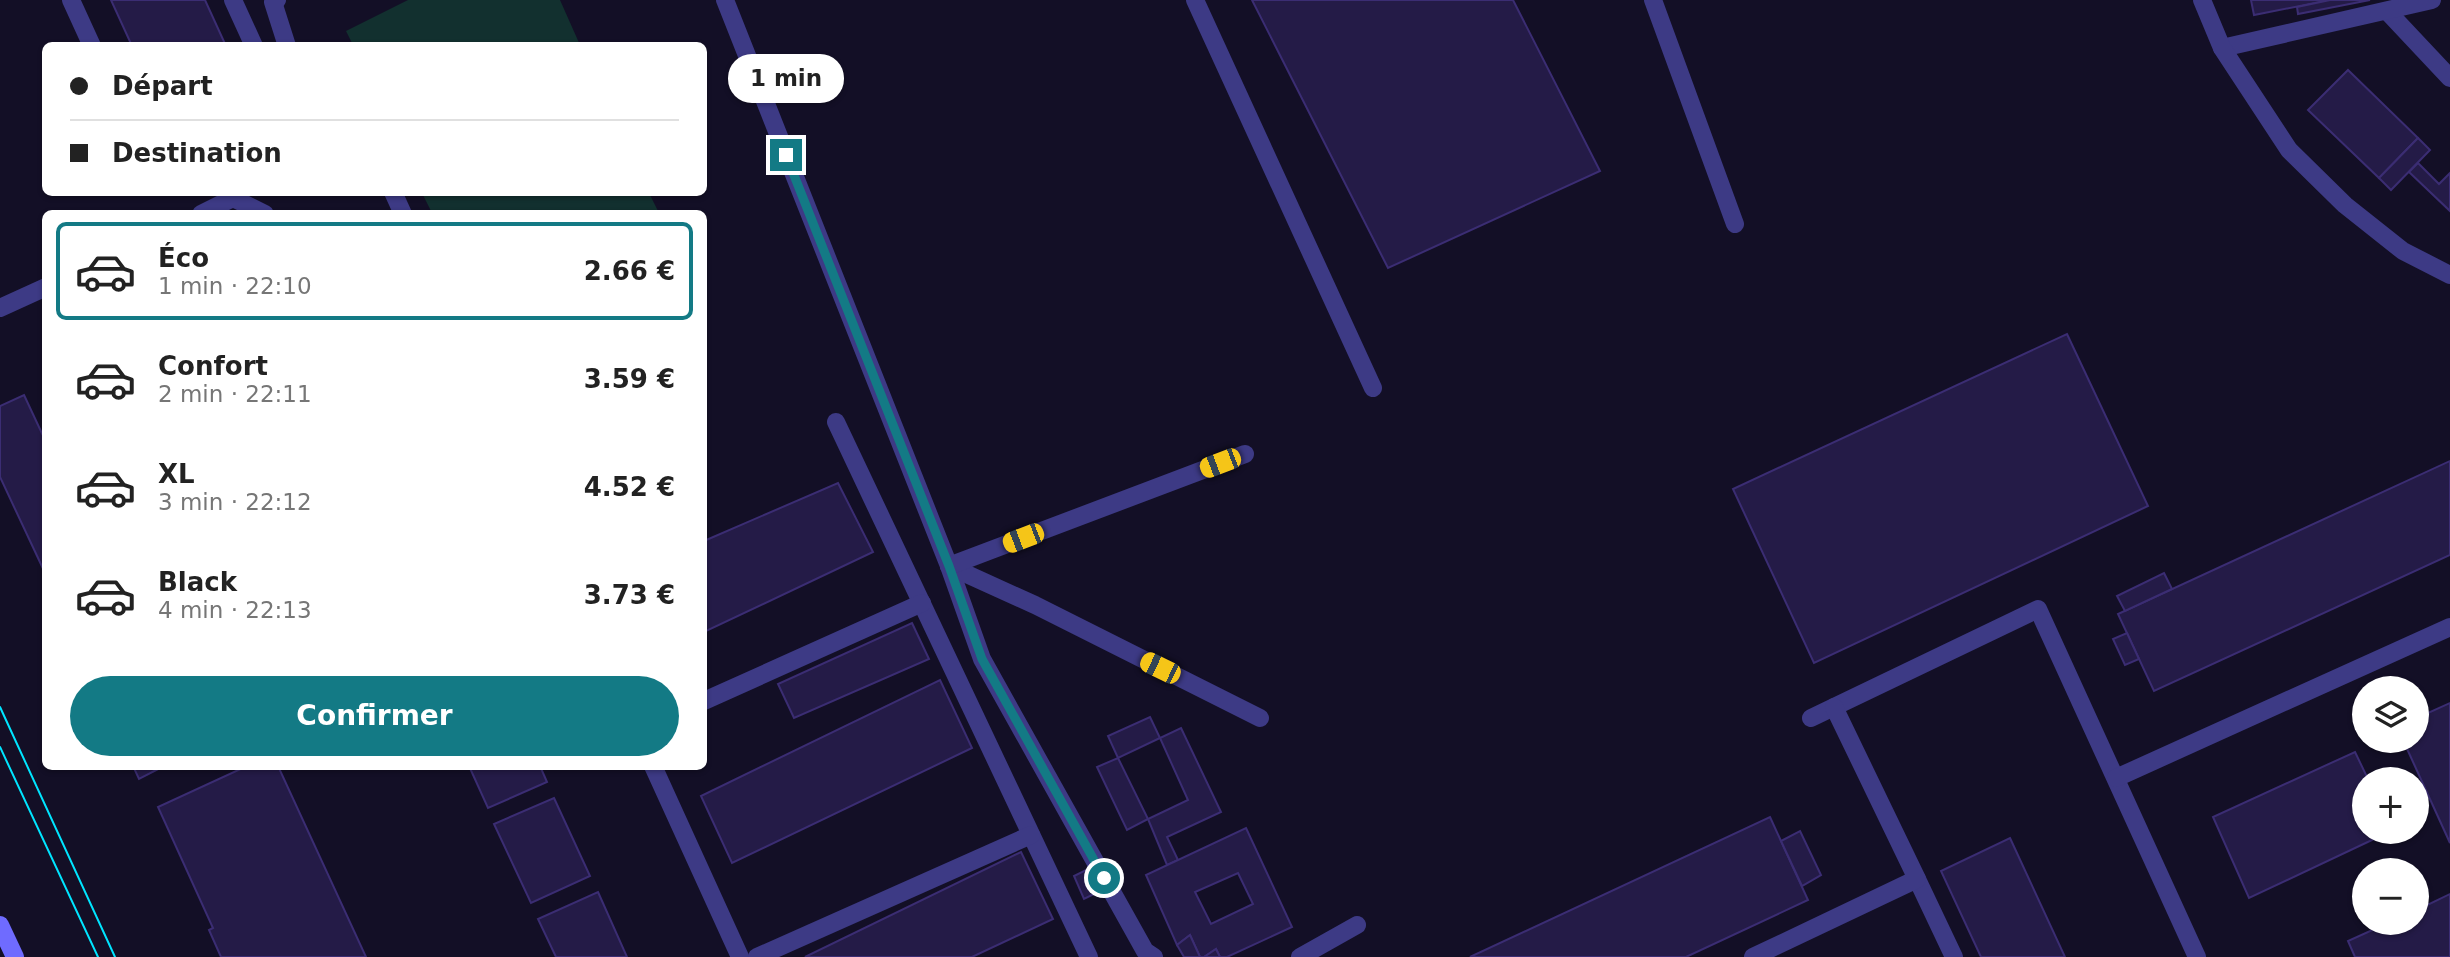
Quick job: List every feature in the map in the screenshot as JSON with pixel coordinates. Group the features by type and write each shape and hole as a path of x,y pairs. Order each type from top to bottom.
{"main road":[{"path":"0,925 15,957"}],"street":[{"path":"71,0 90,42"},
{"path":"233,0 252,42"},
{"path":"277,0 273,2 285,42"},
{"path":"725,0 949,566 982,659 1145,951 1154,957"},
{"path":"1195,0 1373,388"},
{"path":"1653,0 1735,224"},
{"path":"2202,0 2222,48 2289,150 2345,205 2403,251 2450,275"},
{"path":"2222,48 2432,0"},
{"path":"2387,10 2450,78"},
{"path":"209,210 233,198 257,210"},
{"path":"0,308 42,289"},
{"path":"836,422 1089,957"},
{"path":"949,566 1245,454"},
{"path":"949,566 1035,605 1260,719"},
{"path":"707,700 922,603"},
{"path":"1811,719 2038,609 2197,957"},
{"path":"2116,778 2450,626"},
{"path":"1834,707 1954,957"},
{"path":"655,770 740,957"},
{"path":"757,957 1031,835"},
{"path":"1753,957 1917,879"},
{"path":"1300,957 1357,925"}],"green space":[{"path":"408,0 560,0 579,42 352,42 346,31"},
{"path":"424,196 650,196 658,210 430,210"}],"building":[{"path":"111,0 205,0 224,42 130,42"},
{"path":"1252,0 1513,0 1600,171 1388,268"},
{"path":"2251,0 2330,0 2254,15"},
{"path":"2330,0 2370,0 2298,14 2297,7"},
{"path":"2348,70 2418,138 2379,178 2308,110"},
{"path":"2418,138 2430,150 2391,190 2379,178"},
{"path":"2418,163 2439,184 2450,173 2450,211 2409,172"},
{"path":"2067,334 2148,506 1814,663 1733,489"},
{"path":"24,395 42,433 42,566 0,477 0,406"},
{"path":"2450,461 2450,555 2154,691 2118,614"},
{"path":"838,483 873,552 707,631 707,540"},
{"path":"2164,573 2172,589 2125,611 2117,596"},
{"path":"912,623 929,659 794,718 778,684"},
{"path":"2127,633 2139,659 2125,665 2113,639"},
{"path":"940,680 972,748 732,863 701,796"},
{"path":"2450,703 2450,843 2429,797 2429,767 2415,767 2409,753 2429,753 2429,713"},
{"path":"1150,717 1160,738 1118,758 1108,736"},
{"path":"1181,728 1221,812 1167,837 1178,860 1167,865 1148,819 1188,800 1160,738"},
{"path":"2353,753 2355,753 2362,767 2352,767 2352,844 2363,844 2249,898 2213,817"},
{"path":"1118,758 1148,819 1127,830 1097,767"},
{"path":"135,770 156,770 139,779"},
{"path":"238,770 280,770 366,957 221,957 209,930 213,928 158,807"},
{"path":"471,770 542,770 547,782 488,808"},
{"path":"554,798 590,876 531,903 494,824"},
{"path":"1770,817 1808,900 1686,957 1470,957"},
{"path":"1246,828 1292,927 1227,957 1220,957 1216,949 1200,957 1190,935 1177,945 1146,875","holes":["1238,873 1253,904 1211,924 1195,892"]},
{"path":"1800,831 1821,875 1802,886 1781,841"},
{"path":"2010,838 2065,957 1981,957 1941,871"},
{"path":"1021,852 1053,919 972,957 805,957"},
{"path":"1088,869 1098,892 1084,899 1074,876"},
{"path":"598,892 627,957 556,957 538,919"},
{"path":"2450,894 2450,957 2355,957 2348,941 2361,935 2429,935 2429,904"},
{"path":"1190,935 1200,957 1184,957 1177,945"},
{"path":"1216,949 1220,957 1204,957"}],"tram line":[{"path":"0,707 115,957"},
{"path":"0,747 98,957"}],"route":[{"path":"786,155 949,566 982,659 1104,878"}]}
